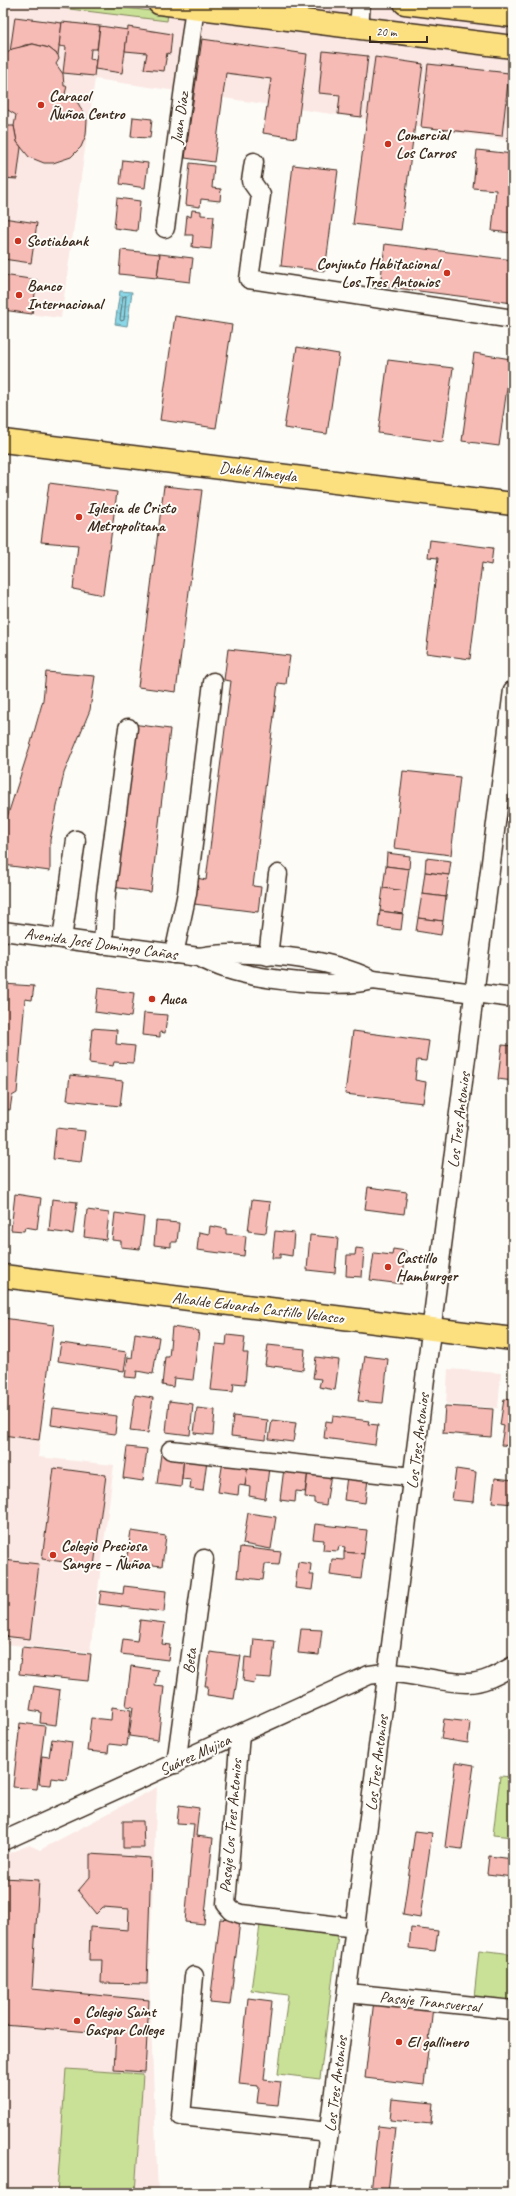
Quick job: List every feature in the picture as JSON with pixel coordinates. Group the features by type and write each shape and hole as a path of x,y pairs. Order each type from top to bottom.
{"main road":[{"path":"160,3 513,47"},
{"path":"405,3 513,16"},
{"name":"Dublé Almeyda","path":"3,441 513,504"},
{"name":"Alcalde Eduardo Castillo Velasco","path":"3,1276 513,1339"}],"street":[{"path":"359,28 361,3"},
{"name":"Juan Díaz","path":"165,228 195,7"},
{"path":"254,162 251,181 261,195 249,280 513,319"},
{"path":"174,954 187,892 212,682"},
{"name":"Los Tres Antonios","path":"322,2193 513,690"},
{"path":"103,945 106,894 128,728"},
{"path":"62,939 76,840"},
{"path":"268,956 278,874"},
{"name":"Avenida José Domingo Cañas","path":"3,931 199,957 244,953 332,964 357,972 373,980"},
{"name":"Avenida José Domingo Cañas","path":"199,957 227,969 265,977 342,985 373,980 513,998"},
{"path":"171,1450 413,1477"},
{"name":"Beta","path":"176,1764 204,1559"},
{"name":"Suárez Mujica","path":"3,1842 176,1764 356,1679 369,1675 389,1672 468,1683 492,1678 513,1666"},
{"name":"Pasaje Los Tres Antonios","path":"240,1734 226,1904 232,1911 241,1914 356,1928"},
{"path":"194,1976 181,2116 330,2132"},
{"name":"Pasaje Transversal","path":"348,1993 513,2010"}],"shaded area":[{"path":"3,3 513,3 513,141 95,79 61,318 3,311"},
{"name":"Colegio Preciosa Sangre – Ñuñoa","path":"3,1318 54,1325 38,1457 114,1465 90,1652 3,1644"},
{"path":"448,1369 501,1373 498,1408 446,1404"},
{"name":"Colegio Saint Gaspar College","path":"157,1787 149,1975 158,2193 3,2193 3,1856 29,1845 40,1850"}],"green space":[{"path":"21,3 84,3 168,13 167,21"},
{"path":"500,1776 513,1777 513,1837 493,1835"},
{"path":"260,1925 338,1935 320,2079 278,2074 288,1995 251,1990"},
{"path":"479,1950 513,1954 513,2003 474,1998"},
{"path":"66,2069 143,2074 135,2193 57,2193"}],"water":[{"path":"120,291 132,292 127,326 115,324"}],"building":[{"path":"15,17 62,23 58,55 49,48 33,44 25,45 10,52"},
{"path":"62,22 100,26 97,49 91,49 90,59 96,60 94,76 63,73 66,47 59,46"},
{"path":"100,26 128,30 122,73 95,69"},
{"path":"128,27 172,34 170,54 167,53 164,71 144,69 147,53 125,51"},
{"path":"202,39 307,54 296,138 263,133 271,79 226,73 214,162 185,158"},
{"name":"Caracol Ñuñoa Centro","path":"33,44 49,48 58,55 59,59 56,64 63,74 64,86 67,86 65,94 78,103 87,120 86,135 81,147 71,157 53,163 44,163 29,157 17,142 14,126 16,115 3,107 3,57 12,49"},
{"path":"323,51 368,56 361,117 338,114 340,95 319,93"},
{"name":"Comercial Los Carros","path":"375,57 423,64 401,230 353,224"},
{"path":"428,64 509,73 502,136 421,127"},
{"path":"512,73 513,100 510,100"},
{"path":"133,117 152,119 150,138 131,137"},
{"path":"3,126 14,126 17,142 21,147 17,179 3,178"},
{"path":"477,150 513,154 513,233 492,231 496,190 473,188"},
{"path":"123,160 148,163 145,188 120,184"},
{"path":"190,163 214,166 212,188 221,189 220,201 201,199 200,207 186,205"},
{"name":"Conjunto Habitacional Los Tres Antonios","path":"293,165 338,170 325,271 281,266"},
{"path":"117,198 140,201 137,231 114,228"},
{"path":"192,210 201,211 201,215 214,216 211,249 192,247 193,235 185,235 187,215 191,217"},
{"name":"Scotiabank","path":"3,218 37,223 31,263 3,259"},
{"name":"Conjunto Habitacional Los Tres Antonios","path":"385,244 513,260 513,303 380,286"},
{"path":"121,250 160,254 157,278 119,274"},
{"path":"160,254 193,258 190,282 157,278"},
{"name":"Banco Internacional","path":"3,275 37,280 32,314 3,310"},
{"path":"175,316 232,325 216,428 160,420"},
{"path":"297,347 339,354 327,434 284,428"},
{"path":"474,353 511,359 499,446 462,441"},
{"path":"388,360 453,368 443,442 378,433"},
{"name":"Iglesia de Cristo Metropolitana","path":"49,483 117,492 103,595 73,589 78,545 41,542"},
{"path":"164,486 202,490 176,692 138,687"},
{"path":"430,540 493,548 491,565 482,563 470,659 426,653 438,558 428,557"},
{"path":"228,649 290,656 286,684 278,683 253,886 261,887 258,912 194,904 197,878 206,880 231,681 224,680"},
{"path":"46,672 95,676 90,710 64,773 50,840 50,871 3,865 3,830 43,700"},
{"path":"132,724 170,729 151,892 112,887"},
{"path":"403,771 460,777 451,855 394,848"},
{"path":"387,853 410,856 409,869 386,866"},
{"path":"426,858 451,861 449,875 425,872"},
{"path":"386,866 409,869 406,891 383,888"},
{"path":"425,872 449,875 446,897 422,894"},
{"path":"383,888 406,891 403,914 380,911"},
{"path":"422,894 446,897 443,921 418,918"},
{"path":"380,911 403,914 401,930 378,927"},
{"path":"418,918 443,921 441,935 416,931"},
{"path":"3,984 34,986 32,1000 25,999 17,1093 12,1096 10,1110 3,1109"},
{"path":"98,988 134,993 131,1017 95,1012"},
{"path":"144,1013 167,1015 165,1033 160,1032 160,1037 142,1035"},
{"path":"92,1028 117,1030 116,1044 135,1046 133,1063 114,1062 113,1066 89,1063"},
{"path":"353,1031 429,1041 426,1061 417,1060 415,1080 426,1082 423,1103 345,1094"},
{"path":"502,1045 513,1046 513,1081 498,1079"},
{"path":"70,1075 123,1081 120,1106 67,1100"},
{"path":"56,1128 85,1131 81,1162 53,1159"},
{"path":"368,1187 407,1192 404,1214 365,1209"},
{"path":"15,1194 41,1198 37,1229 25,1227 24,1231 11,1230"},
{"path":"52,1199 77,1202 73,1234 49,1231"},
{"path":"252,1200 270,1202 266,1233 248,1231"},
{"path":"87,1210 109,1213 106,1240 84,1237"},
{"path":"115,1213 144,1217 140,1249 121,1247 121,1241 112,1240"},
{"path":"156,1221 179,1223 177,1242 171,1242 171,1247 154,1245"},
{"path":"210,1226 226,1229 226,1234 246,1236 244,1256 197,1250 199,1232 209,1234"},
{"path":"275,1231 294,1233 292,1256 280,1254 280,1258 272,1258"},
{"path":"310,1235 338,1238 335,1273 307,1270"},
{"path":"356,1248 364,1249 362,1277 346,1276 347,1255 355,1255"},
{"name":"Castillo Hamburger","path":"393,1249 406,1251 402,1284 370,1280 374,1253 392,1255"},
{"path":"3,1318 54,1325 39,1440 3,1435"},
{"path":"172,1327 199,1331 193,1380 174,1378 173,1387 162,1385 165,1357 169,1357"},
{"path":"135,1333 159,1337 153,1374 137,1371 136,1378 125,1377 128,1357 132,1358"},
{"path":"227,1335 245,1337 243,1353 248,1353 245,1384 234,1383 233,1392 211,1390 216,1344 226,1345"},
{"path":"61,1343 127,1352 124,1371 58,1361"},
{"path":"268,1345 305,1349 303,1370 265,1365"},
{"path":"365,1356 388,1359 383,1403 358,1401"},
{"path":"316,1357 339,1360 335,1390 319,1387 321,1379 313,1378"},
{"path":"135,1395 153,1398 148,1433 130,1431"},
{"path":"504,1399 513,1400 513,1446 501,1445 504,1426 500,1425"},
{"path":"169,1401 193,1404 190,1435 166,1432"},
{"path":"445,1406 493,1409 491,1437 443,1433"},
{"path":"53,1408 117,1416 115,1434 51,1425"},
{"path":"197,1408 215,1410 213,1435 194,1433"},
{"path":"233,1416 268,1420 266,1440 231,1436"},
{"path":"333,1416 369,1421 368,1424 378,1425 375,1445 324,1438 326,1421 332,1422"},
{"path":"272,1420 296,1423 293,1442 269,1439"},
{"path":"127,1447 147,1449 143,1481 123,1478"},
{"path":"161,1454 184,1457 181,1487 157,1484"},
{"path":"184,1457 207,1460 203,1491 190,1489 191,1480 182,1479"},
{"path":"223,1461 248,1465 245,1486 239,1485 238,1495 218,1492"},
{"path":"248,1465 269,1468 265,1499 249,1496 250,1487 245,1486"},
{"path":"54,1468 106,1475 94,1566 42,1559"},
{"path":"284,1468 308,1471 305,1492 296,1491 295,1502 280,1500"},
{"path":"456,1469 476,1472 473,1502 452,1500"},
{"path":"308,1471 331,1474 326,1505 314,1503 314,1498 305,1497"},
{"path":"347,1476 368,1479 365,1503 344,1500"},
{"path":"495,1478 513,1480 513,1504 492,1502"},
{"path":"248,1513 276,1517 271,1549 243,1544"},
{"path":"315,1524 367,1530 364,1554 344,1552 345,1547 339,1546 338,1551 323,1550 324,1540 313,1539"},
{"path":"131,1531 166,1536 162,1566 126,1562"},
{"path":"240,1547 281,1552 279,1565 265,1564 263,1580 237,1577"},
{"path":"344,1552 364,1554 361,1579 330,1575 332,1559 344,1560"},
{"path":"3,1560 39,1564 30,1639 3,1636"},
{"path":"298,1562 311,1564 310,1575 314,1575 312,1590 295,1588"},
{"path":"124,1586 166,1591 164,1612 99,1604 101,1591 123,1594"},
{"path":"140,1620 165,1623 162,1644 170,1645 168,1660 121,1654 123,1639 137,1641"},
{"path":"301,1629 322,1630 319,1655 298,1653"},
{"path":"254,1639 275,1641 271,1678 256,1677 254,1683 243,1681 245,1657 252,1658"},
{"path":"22,1647 91,1654 88,1681 19,1674"},
{"path":"210,1652 241,1656 234,1699 207,1695 208,1686 205,1686"},
{"path":"131,1666 158,1670 155,1686 164,1687 158,1740 129,1736 133,1707 126,1706"},
{"path":"34,1686 60,1690 56,1725 40,1723 41,1712 30,1710"},
{"path":"112,1707 131,1710 127,1746 109,1744 108,1753 87,1751 91,1718 111,1720"},
{"path":"444,1719 470,1722 468,1743 441,1739"},
{"path":"20,1723 45,1726 37,1789 13,1787"},
{"path":"513,1731 513,1760 509,1760"},
{"path":"52,1739 72,1742 67,1780 52,1778 51,1785 39,1784 42,1756 49,1757"},
{"path":"456,1762 474,1765 462,1849 445,1847"},
{"path":"179,1805 199,1808 196,1836 213,1838 204,1924 185,1922 194,1824 177,1823"},
{"path":"123,1821 143,1821 144,1848 123,1848"},
{"path":"415,1831 432,1833 420,1918 403,1915"},
{"path":"90,1854 151,1858 147,1984 101,1983 102,1960 89,1960 90,1927 128,1930 129,1909 103,1907 96,1914 78,1891 90,1877"},
{"path":"489,1856 513,1859 513,1877 487,1874"},
{"path":"3,1878 39,1880 32,1989 149,2000 145,2072 114,2070 116,2034 3,2025"},
{"path":"220,1919 240,1921 230,2005 210,2003"},
{"path":"411,1928 438,1931 435,1951 409,1948"},
{"path":"248,1998 272,2001 264,2080 281,2082 278,2105 257,2103 259,2086 239,2084"},
{"name":"El gallinero","path":"374,2000 433,2007 424,2085 365,2078"},
{"path":"392,2099 433,2103 431,2124 390,2120"},
{"path":"378,2126 395,2128 388,2193 371,2193"}],"place":[{"name":"Caracol Ñuñoa Centro","path":"41,105"},
{"name":"Comercial Los Carros","path":"388,144"},
{"name":"Scotiabank","path":"18,241"},
{"name":"Conjunto Habitacional Los Tres Antonios","path":"447,273"},
{"name":"Banco Internacional","path":"19,295"},
{"name":"Iglesia de Cristo Metropolitana","path":"79,517"},
{"name":"Auca","path":"152,999"},
{"name":"Castillo Hamburger","path":"388,1267"},
{"name":"Colegio Preciosa Sangre – Ñuñoa","path":"53,1555"},
{"name":"Colegio Saint Gaspar College","path":"77,2021"},
{"name":"El gallinero","path":"399,2042"}]}
